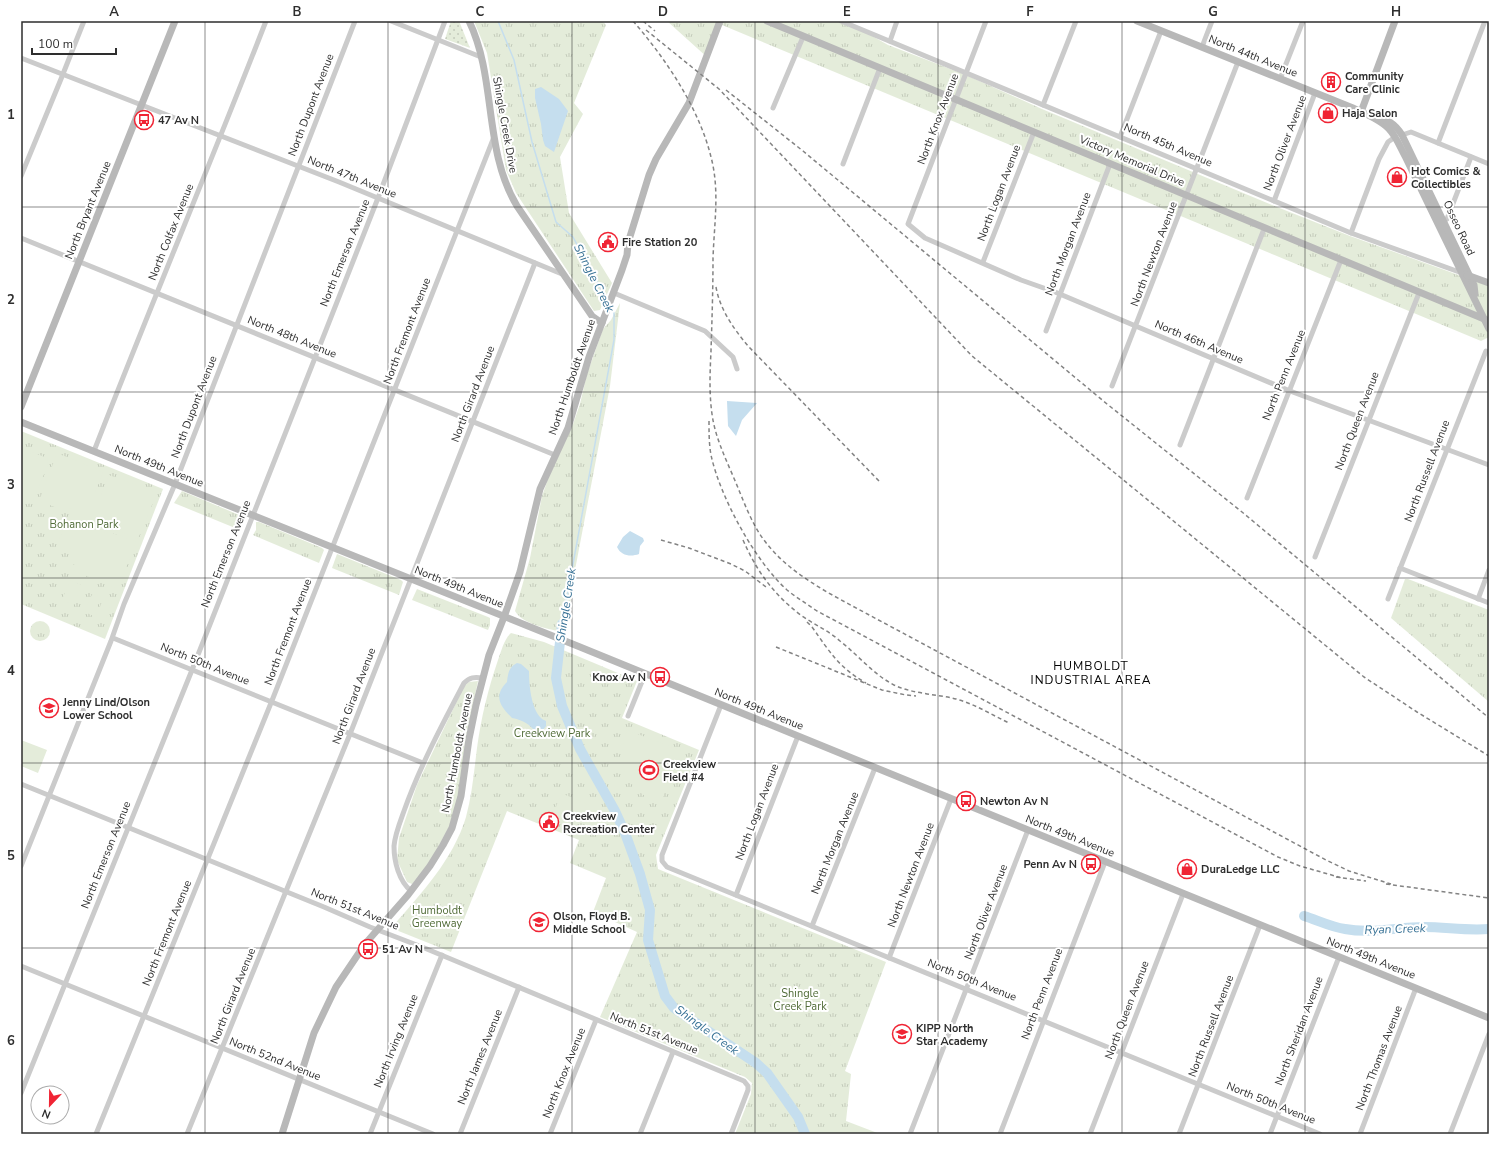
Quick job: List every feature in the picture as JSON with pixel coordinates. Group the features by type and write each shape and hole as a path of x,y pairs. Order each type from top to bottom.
{"street":[{"path":"21,176 84,21"},
{"name":"North Bryant Avenue","path":"21,407 175,21"},
{"name":"North Colfax Avenue","path":"94,451 222,136 266,21"},
{"name":"North Dupont Avenue","path":"21,866 113,638 124,604 175,484 355,21"},
{"path":"391,21 481,57"},
{"name":"North Emerson Avenue","path":"21,1093 192,670 446,21"},
{"name":"Shingle Creek Drive","path":"469,21 477,41 481,57 487,84 498,157 508,190 562,274 592,316 602,323"},
{"name":"North Humboldt Avenue","path":"282,1134 314,1033 336,987 365,944 411,891 430,866 452,828 461,796 469,739 483,678 489,655 520,572 540,489 568,428 582,377 602,323 614,296 627,255 628,243 649,175 667,139 689,103 720,21"},
{"name":"Victory Memorial Drive","path":"767,21 1487,320"},
{"name":"North 45th Avenue","path":"841,21 1351,233 1489,283"},
{"path":"890,41 897,21"},
{"name":"North Knox Avenue","path":"908,224 986,21"},
{"path":"1043,105 1076,21"},
{"name":"North 44th Avenue","path":"1137,21 1361,112"},
{"path":"1202,47 1212,21"},
{"path":"1280,79 1303,21"},
{"path":"1361,112 1395,21"},
{"path":"1438,143 1485,21"},
{"path":"1120,137 1161,31"},
{"path":"773,108 803,36"},
{"name":"North 47th Avenue","path":"21,58 298,166 562,274"},
{"name":"North Newton Avenue","path":"1112,386 1198,169 1238,62"},
{"path":"843,164 880,68"},
{"name":"North Oliver Avenue","path":"1274,201 1315,93"},
{"name":"Osseo Road","path":"1361,112 1394,124 1398,136 1462,273 1487,320 1489,329"},
{"name":"North Logan Avenue","path":"982,262 1034,132"},
{"path":"1351,233 1379,159 1388,142 1398,136 1411,132 1489,164"},
{"name":"North Fremont Avenue","path":"96,1134 271,702 494,136"},
{"name":"Osseo Road","path":"1398,136 1443,221 1474,285 1475,298"},
{"path":"1443,221 1447,220 1471,156"},
{"name":"North Morgan Avenue","path":"1046,331 1110,164"},
{"name":"North 46th Avenue","path":"908,224 925,238 1021,280 1290,391 1489,465"},
{"path":"1180,445 1212,359 1264,228"},
{"name":"North 48th Avenue","path":"21,238 555,455"},
{"name":"North Penn Avenue","path":"1247,498 1341,260"},
{"name":"North Girard Avenue","path":"187,1134 350,734 535,263"},
{"name":"North Queen Avenue","path":"1315,557 1419,293"},
{"path":"614,296 705,331 733,358 736,369"},
{"name":"North Russell Avenue","path":"1388,599 1486,351"},
{"name":"North 49th Avenue","path":"21,422 573,644 1489,1018"},
{"path":"1400,568 1489,603"},
{"path":"1478,599 1489,570"},
{"name":"North 50th Avenue","path":"113,638 423,763"},
{"path":"628,716 645,674"},
{"name":"North Humboldt Avenue","path":"411,891 405,886 395,860 394,846 396,834 423,763 464,683 469,678 483,678"},
{"name":"North 50th Avenue","path":"721,705 662,855 662,861 667,867 1320,1134"},
{"name":"North Logan Avenue","path":"736,895 798,736"},
{"name":"North Morgan Avenue","path":"812,926 875,768"},
{"name":"North 51st Avenue","path":"21,784 442,955 740,1079 746,1084 748,1090 730,1134"},
{"name":"North Newton Avenue","path":"890,958 951,799"},
{"name":"North Oliver Avenue","path":"910,1134 1028,830"},
{"name":"North Penn Avenue","path":"1000,1134 1105,862"},
{"name":"North Queen Avenue","path":"1090,1134 1183,894"},
{"name":"North Russell Avenue","path":"1179,1134 1260,925"},
{"name":"North Irving Avenue","path":"370,1134 442,955"},
{"name":"North Sheridan Avenue","path":"1270,1134 1339,957"},
{"name":"North 52nd Avenue","path":"21,966 433,1134"},
{"name":"North James Avenue","path":"460,1134 519,987"},
{"name":"North Thomas Avenue","path":"1360,1134 1416,988"},
{"name":"North Knox Avenue","path":"550,1134 596,1020"},
{"path":"1450,1134 1489,1034"},
{"path":"640,1134 672,1052"}],"green space":[{"path":"451,21 459,21 470,48 445,39"},
{"path":"474,21 602,21 606,25 574,103 583,114 560,157 569,213 612,283 600,310 594,311 516,193 506,170 487,53"},
{"path":"667,21 839,21 860,29 888,45 966,75 1042,109 1272,205 1350,236 1489,286 1489,337 1481,341 722,25 708,58"},
{"path":"620,303 610,386 575,570 566,633 530,623 519,616 515,611 530,558 542,496 548,479 573,424 580,404 587,374 603,329 611,320"},
{"name":"Bohanon Park","path":"21,431 163,489 105,639 21,604"},
{"path":"32,452 47,458 48,465 33,500 28,504 21,502 21,474 24,461"},
{"path":"57,453 103,472 95,492 101,495 109,475 157,493 138,539 110,528 108,524 104,534 110,532 136,542 118,589 72,570 79,552 57,544 72,508 65,511 39,501"},
{"path":"182,491 244,517 245,518 240,530 174,503"},
{"path":"256,522 322,548 324,550 319,563 253,535 256,530"},
{"path":"337,554 401,580 403,582 399,595 332,568"},
{"path":"1405,579 1489,610 1489,702 1391,618"},
{"path":"70,580 82,585 74,605 62,600"},
{"path":"417,589 490,618 488,630 412,600"},
{"path":"92,594 101,597 93,616 85,612"},
{"path":"103,599 112,602 105,621 96,617"},
{"path":"40,621 47,624 50,631 47,638 40,641 33,638 30,631 33,624"},
{"path":"511,633 544,642 637,681 622,718 699,750 656,855 658,869 886,962 845,1071 851,1074 846,1121 880,1134 735,1134 751,1094 752,1083 745,1077 600,1017 637,932 593,912 606,878 570,863 579,840 507,811 451,952 396,930 394,925 436,875 460,833 470,800 479,737 488,693 503,646"},
{"name":"Humboldt Greenway","path":"478,681 467,734 458,798 450,825 429,864 412,884 407,882 397,860 399,838 417,785 464,686 469,682"},
{"name":"Creekview Field #4","path":"627,730 682,751 660,804 639,791 626,775 622,754 623,743"},
{"path":"21,740 47,750 38,773 21,766"},
{"path":"561,793 587,804 582,818 556,807"},
{"path":"838,1033 847,1038 838,1055 828,1049"}],"water":[{"path":"541,87 559,99 568,111 554,152 545,146 543,140 535,98 535,89"},
{"path":"727,401 757,403 742,420 736,436 728,426"},
{"path":"630,531 643,538 644,541 640,546 639,554 626,555 617,547 623,537"},
{"path":"517,663 521,664 529,671 530,689 535,708 542,719 546,721 546,726 543,730 536,732 526,723 512,718 501,705 499,696 500,692 507,682 509,671 512,666"}],"waterway":[{"name":"Shingle Creek","path":"498,21 514,60 532,142 556,222 573,237 608,302"},
{"name":"Shingle Creek","path":"562,624 614,340 614,313 611,307"},
{"name":"Shingle Creek","path":"562,624 556,678 562,706 580,749 615,811 640,874 650,910 648,940 665,996 674,1008 756,1063 767,1073 798,1117 805,1134"},
{"name":"Ryan Creek","path":"1304,916 1335,927 1365,931 1414,927 1473,930 1489,929"}],"railway":[{"path":"633,21 669,68 690,102 706,139 711,157 714,170 716,195 710,375 712,414 720,445 746,506 754,524 771,549 806,579 845,602 1326,860 1349,871 1391,884"},
{"path":"643,21 655,31"},
{"path":"646,30 719,89 972,356 1364,677 1417,712 1489,756"},
{"path":"726,90 803,151 1107,404 1242,512 1489,718"},
{"path":"716,287 724,311 748,346 879,481"},
{"path":"709,421 709,443 711,455 722,490 731,509 751,546 763,563 775,578 794,596 817,611 1278,857 1300,866 1342,878"},
{"path":"661,540 689,548 731,564 745,571 766,587"},
{"path":"743,540 760,573 783,600 802,616 836,637 886,681 901,688 963,701 1009,723"},
{"path":"807,622 841,665 866,683"},
{"path":"776,647 882,690 916,696"},
{"path":"1336,877 1366,881"},
{"path":"1386,884 1489,898"}],"place":[{"name":"Community Care Clinic","path":"1331,82"},
{"name":"Haja Salon","path":"1328,113"},
{"name":"47 Av N","path":"144,120"},
{"name":"Hot Comics & Collectibles","path":"1397,177"},
{"name":"Fire Station 20","path":"608,242"},
{"name":"Knox Av N","path":"660,677"},
{"name":"Jenny Lind/Olson Lower School","path":"49,708"},
{"name":"Creekview Field #4","path":"649,770"},
{"name":"Newton Av N","path":"966,801"},
{"name":"Creekview Recreation Center","path":"549,822"},
{"name":"Penn Av N","path":"1091,864"},
{"name":"DuraLedge LLC","path":"1187,869"},
{"name":"Olson, Floyd B. Middle School","path":"539,922"},
{"name":"51 Av N","path":"368,949"},
{"name":"KIPP North Star Academy","path":"902,1034"}],"district":[{"name":"HUMBOLDT INDUSTRIAL AREA","path":"1091,673"}],"park label":[{"name":"Creekview Park","path":"552,733"},
{"name":"Shingle Creek Park","path":"800,999"}]}
